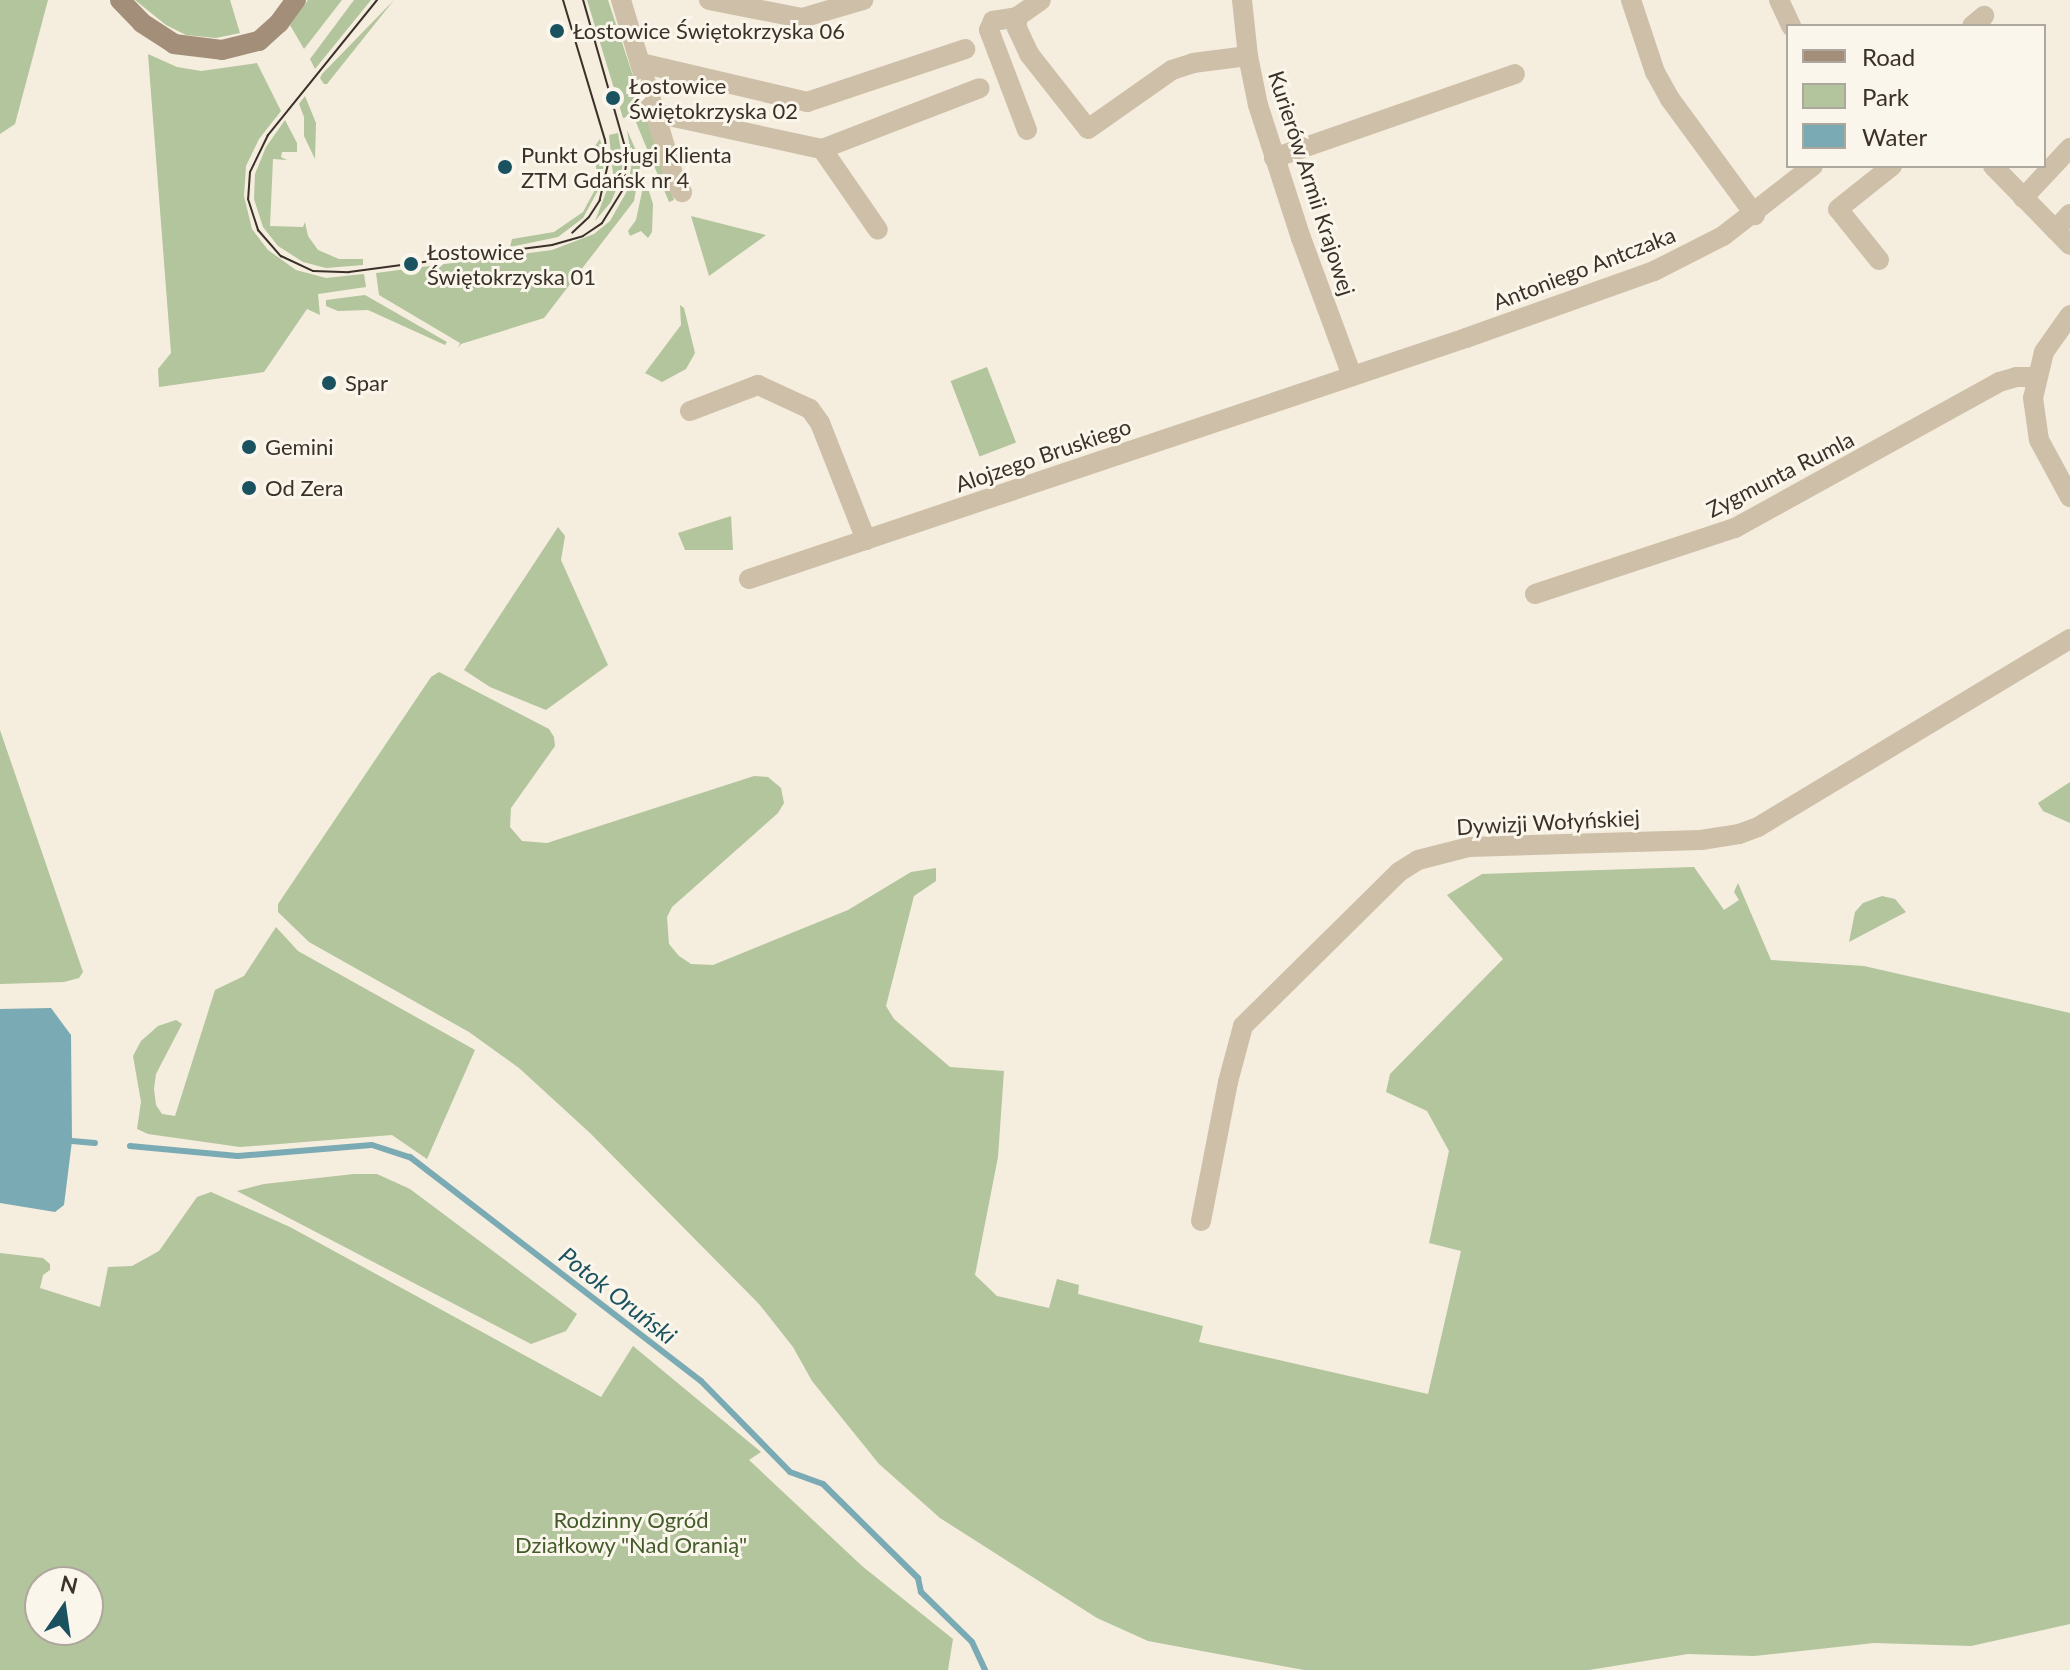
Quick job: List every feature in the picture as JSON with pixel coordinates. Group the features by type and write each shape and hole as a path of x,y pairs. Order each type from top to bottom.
{"main road":[{"path":"120,0 142,23 174,44 222,50 259,41 279,23 296,0"}],"street":[{"path":"621,0 676,183 682,192"},
{"path":"709,0 802,18 863,0"},
{"path":"1027,130 989,30 993,21 1017,17 1041,0"},
{"name":"Kurierów Armii Krajowej","path":"1242,0 1248,56 1274,158 1352,376"},
{"path":"1631,0 1655,72 1670,99 1755,215"},
{"path":"1779,0 1790,24"},
{"path":"1017,17 1017,28 1029,54 1088,129 1172,70 1193,63 1248,56"},
{"path":"641,63 807,102 965,49"},
{"path":"1274,158 1515,74"},
{"path":"655,113 822,149 980,88"},
{"path":"2023,198 2070,148"},
{"path":"822,149 878,230"},
{"name":"Antoniego Antczaka","path":"1352,376 1654,271 1723,236 1755,215 1811,168"},
{"path":"1879,260 1838,209 1889,168"},
{"path":"1995,168 2070,245"},
{"path":"2055,230 2070,214"},
{"path":"2070,315 2053,335 2036,377 2034,424 2070,497"},
{"name":"Alojzego Bruskiego","path":"749,579 1352,376"},
{"name":"Zygmunta Rumla","path":"1535,594 1735,528 1999,382 2036,377"},
{"path":"690,411 758,385 810,409 820,423 866,540"},
{"name":"Dywizji Wołyńskiej","path":"1201,1221 1228,1082 1243,1026 1399,872 1418,860 1469,847 1701,840 1739,834 1758,827 2070,639"}],"green space":[{"path":"0,0 48,0 15,124 0,134"},
{"path":"135,0 230,0 240,33 216,38 186,35 166,25"},
{"path":"308,0 342,0 304,49 290,25"},
{"path":"354,0 371,0 315,69 310,59"},
{"path":"394,0 324,84 320,78 322,74"},
{"path":"587,0 608,0 674,200 669,202 633,115 623,118"},
{"path":"148,54 177,67 201,71 257,63 281,111 259,139 246,166 244,196 252,229 268,250 296,270 326,278 364,274 366,287 318,294 320,315 307,309 264,372 159,387 158,369 171,353"},
{"path":"305,96 316,123 315,159 304,136 304,117 299,104"},
{"path":"285,120 297,143 297,152 282,152 281,157 287,160 273,159 270,226 303,227 305,222 308,236 318,250 339,259 363,259 363,265 326,268 303,262 278,246 263,227 254,199 255,174 266,147"},
{"path":"627,130 641,162 634,201 544,318 461,344 458,348 460,343 379,295 376,273 552,250 594,234 610,221 627,191 632,162"},
{"path":"618,133 623,163 619,183 611,202 595,221 613,174 609,135"},
{"path":"600,139 604,155 602,183 583,218 558,237 510,247 512,239 554,232 583,212 597,186 595,146"},
{"path":"643,187 648,188 653,204 652,232 648,238 641,231 630,236 628,231 636,220"},
{"path":"691,216 766,235 709,276"},
{"path":"365,295 447,342 445,345 368,310 338,311 326,306 326,300"},
{"path":"680,305 684,308 695,353 686,369 662,382 645,373 681,325"},
{"path":"987,367 1016,443 980,457 951,381"},
{"path":"731,516 733,550 685,550 678,533"},
{"path":"558,527 565,536 561,560 608,665 546,710 490,687 464,670"},
{"path":"439,672 549,729 554,737 555,746 511,808 510,827 522,841 547,843 754,776 768,777 781,788 784,803 778,813 672,907 667,917 669,944 691,964 713,965 848,910 911,872 936,868 936,881 914,896 886,1006 894,1019 950,1067 1004,1071 998,1157 975,1275 997,1296 1049,1308 1057,1279 1079,1285 1078,1294 1203,1326 1199,1342 1428,1394 1461,1251 1429,1243 1449,1151 1427,1111 1386,1092 1390,1074 1503,959 1447,895 1482,874 1694,867 1724,910 1739,900 1734,892 1738,883 1771,960 1864,966 2070,1013 2070,1624 1971,1646 1874,1643 1754,1656 1688,1654 1589,1670 1304,1670 1148,1641 1097,1618 940,1518 879,1464 812,1381 793,1347 759,1304 590,1133 519,1068 469,1032 309,942 278,912 278,904 431,677"},
{"path":"0,730 83,972 79,978 64,982 0,984"},
{"path":"2070,782 2070,823 2043,811 2038,803"},
{"path":"1882,896 1895,899 1906,912 1849,942 1855,912 1863,903"},
{"path":"276,927 298,951 475,1050 427,1159 392,1135 240,1147 148,1134 137,1129 141,1102 133,1056 141,1041 158,1026 176,1020 182,1024 156,1074 154,1089 156,1105 162,1114 175,1116 215,990 244,976"},
{"path":"377,1174 410,1189 577,1314 566,1331 531,1344 237,1191 264,1184"},
{"name":"Rodzinny Ogród Działkowy \"Nad Oranią\"","path":"211,1192 290,1227 601,1397 633,1346 761,1452 749,1460 862,1566 953,1639 948,1670 0,1670 0,1253 43,1258 50,1264 50,1270 43,1275 40,1288 100,1307 108,1267 132,1266 159,1251 197,1197"}],"water":[{"path":"51,1008 71,1035 72,1141 64,1205 55,1212 0,1203 0,1009"}],"waterway":[{"name":"Potok Oruński","path":"72,1141 95,1143"},
{"name":"Potok Oruński","path":"130,1146 238,1156 372,1145 410,1157 701,1381 790,1472 823,1484 918,1578 921,1592 972,1642 985,1670"}],"tram line":[{"path":"377,0 268,135 250,172 248,199 258,230 281,256 313,271 349,272 552,245 583,236 602,223 623,189 627,154 583,0"},
{"path":"563,0 605,140 608,164 600,200 589,217 572,233"}],"place":[{"name":"Łostowice Świętokrzyska 06","path":"557,31"},
{"name":"Łostowice Świętokrzyska 02","path":"613,98"},
{"name":"Punkt Obsługi Klienta ZTM Gdańsk nr 4","path":"505,167"},
{"name":"Łostowice Świętokrzyska 01","path":"411,264"},
{"name":"Spar","path":"329,383"},
{"name":"Gemini","path":"249,447"},
{"name":"Od Zera","path":"249,488"}]}
